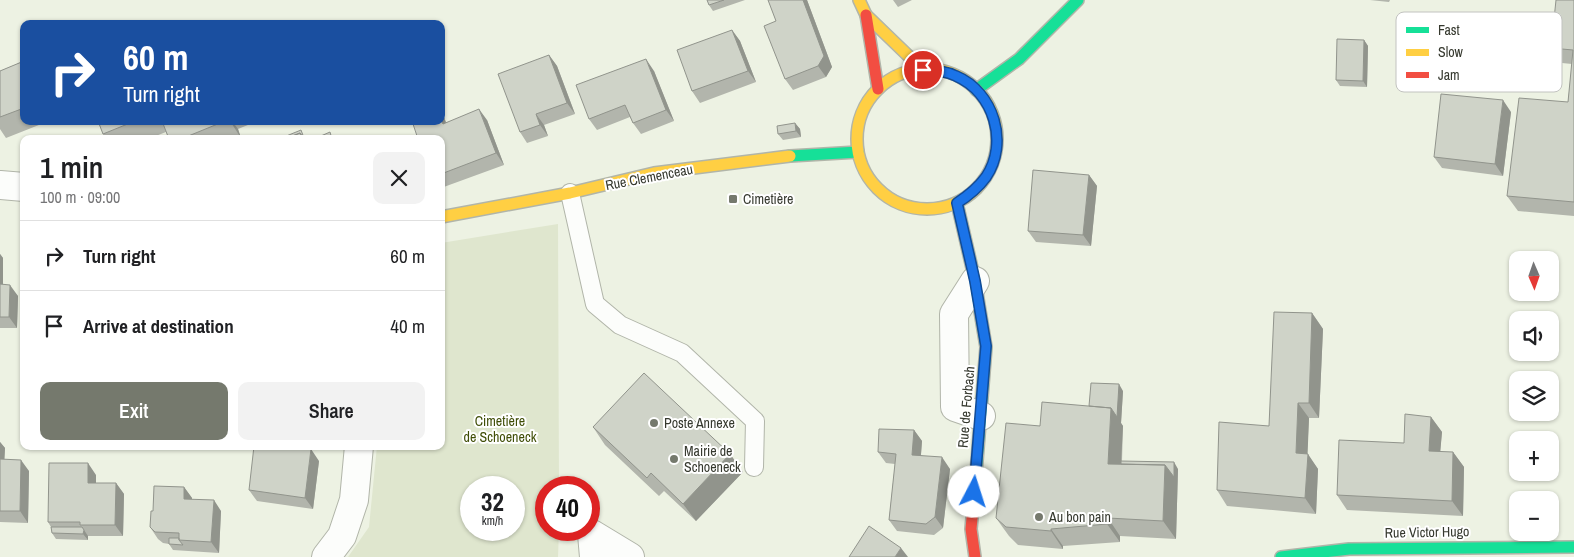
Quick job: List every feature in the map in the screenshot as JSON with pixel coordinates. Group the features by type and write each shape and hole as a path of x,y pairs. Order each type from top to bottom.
{"street":[{"path":"858,0 866,15 923,70"},
{"path":"976,90 1019,60 1078,0"},
{"path":"866,15 878,89"},
{"path":"935,70 958,76 976,90 985,100 994,118 997,138 996,151 987,176 968,196 957,203 939,208 920,209 907,207 884,195 875,186 861,164 857,141 860,118 871,97 878,89 899,75 910,71 935,70"},
{"name":"Rue Clemenceau","path":"445,216 570,193 654,173 776,157 858,152"},
{"path":"0,185 20,187"},
{"path":"957,203 975,281 954,314 955,407 981,416"},
{"name":"Rue de Forbach","path":"975,557 972,529 981,416"},
{"path":"326,557 342,536 354,500 359,450"},
{"path":"594,557 592,534 630,557"},
{"name":"Rue Victor Hugo","path":"1281,557 1349,549 1574,547"}],"lane":[{"path":"570,193 595,304 620,325 682,353 755,421 754,467"}],"green space":[{"name":"Cimetière de Schoeneck","path":"558,224 559,476 535,476 535,541 559,541 558,557 348,557 369,527 377,450 445,450 445,242"}],"building":[{"path":"707,0 724,0 709,5"},
{"path":"768,0 803,0 824,56 818,66 785,79 764,26 776,21"},
{"path":"1556,0 1574,0 1574,202 1507,196 1519,98 1568,102 1573,50 1562,49 1562,12 1555,12"},
{"path":"732,30 748,71 692,91 677,50"},
{"path":"1337,39 1364,40 1363,81 1336,80"},
{"path":"549,55 567,103 536,114 540,125 520,132 498,74"},
{"path":"646,59 666,110 633,123 625,105 589,119 576,85"},
{"path":"20,63 20,110 0,117 0,71"},
{"path":"1441,94 1503,100 1495,164 1434,157"},
{"path":"479,109 496,153 445,172 445,135 417,135 413,125 445,125 445,123"},
{"path":"795,123 796,131 778,134 777,126"},
{"path":"100,125 125,125 103,134"},
{"path":"164,125 215,125 191,135 167,135"},
{"path":"301,130 303,135 300,133 289,135"},
{"path":"1033,170 1089,175 1083,235 1028,231"},
{"path":"0,284 10,285 9,317 0,317"},
{"path":"1274,312 1312,313 1309,403 1298,403 1296,453 1308,454 1305,498 1217,490 1219,422 1269,426"},
{"name":"Mairie de Schoeneck","path":"644,373 730,454 683,504 651,473 647,478 593,427"},
{"path":"1091,383 1119,384 1117,417 1111,408 1089,406"},
{"path":"1042,402 1111,408 1108,464 1165,465 1163,521 1108,518 1107,524 1051,529 1051,531 1006,527 996,518 1006,423 1040,426"},
{"path":"1405,414 1431,417 1429,451 1453,452 1452,501 1337,495 1339,440 1404,443"},
{"path":"879,429 914,430 912,455 942,457 935,517 926,524 889,520 896,454 878,452"},
{"path":"254,450 311,450 305,498 249,490"},
{"path":"0,459 21,460 20,511 0,511"},
{"path":"1121,461 1174,462 1174,477 1165,465 1121,464"},
{"path":"49,463 88,463 88,483 116,483 115,525 80,525 80,522 48,522"},
{"path":"154,486 184,487 184,499 214,500 211,542 179,540 179,533 155,532 150,527"},
{"path":"869,526 901,548 895,557 849,557"},
{"path":"51,527 82,527 84,530 83,534 52,533"},
{"path":"169,538 179,538 183,545 169,544"}],"traffic: fast":[{"path":"976,90 1019,59 1078,0"},
{"path":"790,156 858,152"},
{"path":"957,203 975,281 986,347 975,486"},
{"path":"1281,557 1349,549 1574,547"}],"traffic: slow":[{"path":"859,0 866,15 923,70"},
{"path":"927,69 941,70 954,74 976,90 992,112 996,125 997,139 996,153 992,166 976,188 954,204 941,208 927,209 913,208 900,204 878,188 862,166 858,153 857,139 858,125 862,112 878,90 900,74 913,70 927,69"},
{"path":"445,216 570,193 654,173 790,156"}],"traffic: jam":[{"path":"866,15 878,89"},
{"path":"975,486 971,529 975,557"}],"place":[{"name":"Cimetière","path":"733,199"},
{"name":"Poste Annexe","path":"654,423"},
{"name":"Mairie de Schoeneck","path":"674,459"},
{"name":"Au bon pain","path":"1039,517"}],"route":[{"path":"923,70 946,72 968,82 985,100 996,125 996,151 987,176 968,196 957,203 975,281 986,346 974,492"}]}
